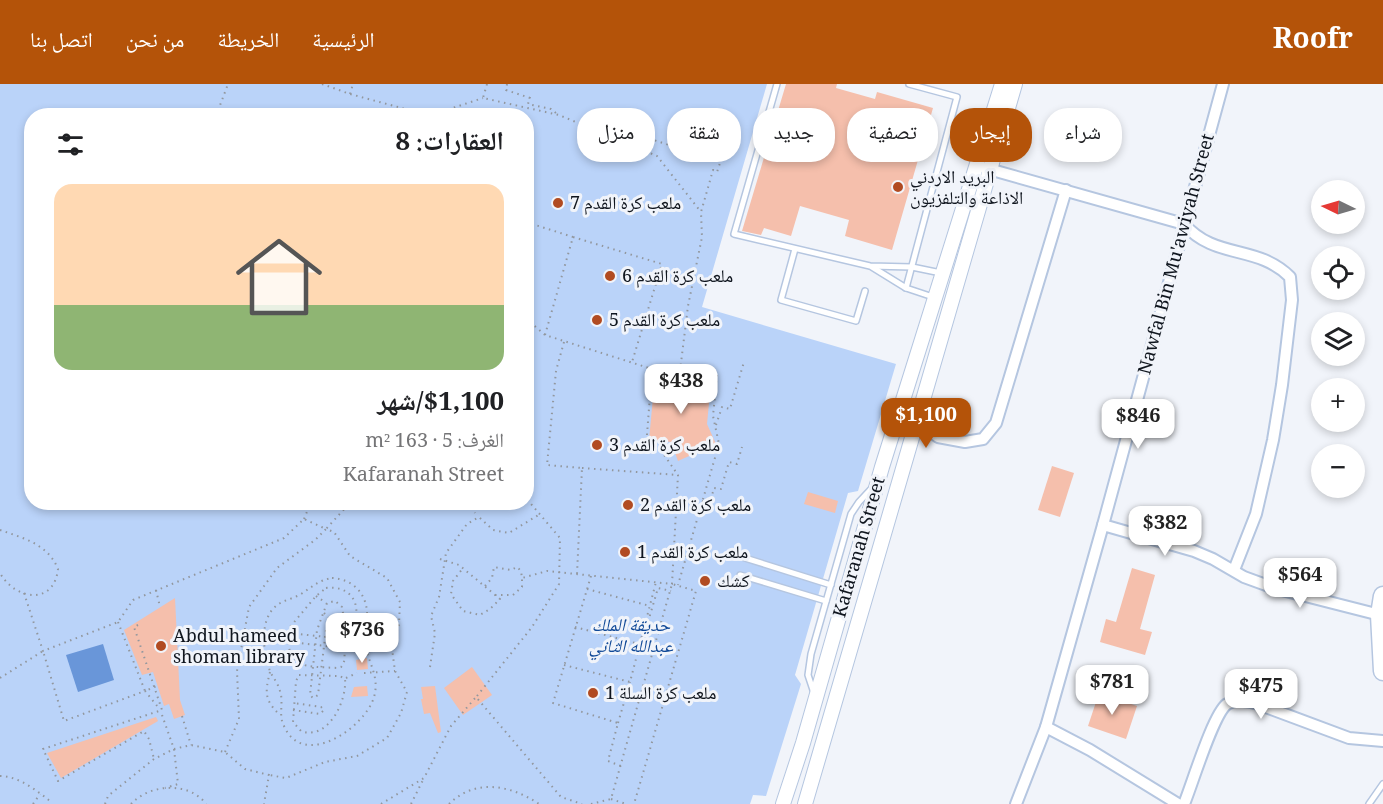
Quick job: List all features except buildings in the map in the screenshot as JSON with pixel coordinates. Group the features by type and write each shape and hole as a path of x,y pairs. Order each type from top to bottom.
{"highway":[{"path":"1383,596 1380,615 1383,671"}],"street":[{"name":"Kafaranah Street","path":"783,804 877,484 1002,84"},
{"name":"Kafaranah Street","path":"805,804 1015,84"},
{"name":"Nawfal Bin Mu'awiyah Street","path":"1016,804 1046,727 1223,84"},
{"path":"976,165 1184,224 1198,239 1274,263 1290,277 1292,286 1280,401 1263,490 1254,522 1234,570"},
{"path":"918,422 938,437 964,442 983,439 996,423 1066,190"},
{"path":"1103,525 1194,551 1244,577 1274,588 1380,615"},
{"path":"1184,804 1213,726 1228,703 1241,700 1255,703 1349,738 1383,741"},
{"path":"1046,727 1090,750 1178,804"}],"lane":[{"path":"777,84 734,234 870,266 912,267 943,274"},
{"path":"906,288 957,97 909,84"},
{"path":"795,249 781,300 856,321 865,291"},
{"path":"870,266 906,288 935,298"},
{"path":"816,697 808,675 808,664 851,514 867,492 877,484"},
{"path":"745,558 831,585"},
{"path":"741,575 826,602"},
{"path":"1369,804 1383,784"}],"path":[{"path":"219,108 228,84"},
{"path":"322,84 402,108"},
{"path":"350,94 354,84"},
{"path":"483,98 487,84"},
{"path":"507,84 506,90 530,98 528,104 551,109 559,115"},
{"path":"454,108 483,98 528,108"},
{"path":"534,109 559,115 577,122"},
{"path":"655,155 700,212"},
{"path":"680,371 688,306 702,237 700,212 713,170 717,172 720,162"},
{"path":"534,225 662,264 632,362"},
{"path":"545,335 573,237"},
{"path":"534,325 545,335 652,369 717,374 713,416 719,444 678,586"},
{"path":"564,342 555,371 547,465 678,475"},
{"path":"716,428 722,407 730,409 744,362"},
{"path":"611,799 672,584 678,475 660,449 646,448 652,369"},
{"path":"702,501 710,503 714,488 720,489 729,462 737,464 742,447"},
{"path":"577,574 582,468"},
{"path":"411,804 451,726 532,627 559,584 560,538 534,507"},
{"path":"0,678 43,651 118,622 134,600 284,538 304,519 308,510"},
{"path":"225,752 239,719 237,671 249,607 277,568 315,540 343,510"},
{"path":"430,667 435,633 431,616 439,597 442,560 466,524 479,517 493,530 509,533 540,514"},
{"path":"105,804 108,796 154,759 174,749 191,745 225,752 245,769 286,778 325,762 357,756 387,738 401,713 407,692 394,671 392,649 399,624 400,602 387,578 351,556 334,532 304,519"},
{"path":"0,530 36,543 48,551 58,569 54,586 38,594 24,593 11,588 0,573"},
{"path":"442,560 463,568 500,599 480,615 463,611 451,594 453,581 463,568"},
{"path":"485,586 492,578 494,567 511,570 517,567 521,571 522,587 513,595 495,595"},
{"path":"522,578 547,571 672,584 696,591 634,804"},
{"path":"591,576 553,703 618,723"},
{"path":"270,671 267,696 269,703 280,715 285,730 293,740 305,745 319,744 336,738 356,723 368,710 374,696 374,671 365,642 367,610 364,596 359,589 346,580 332,578 316,583 272,610 265,628 266,655 270,671 281,693 280,715"},
{"path":"630,682 656,582"},
{"path":"326,588 337,588 346,591 356,603 354,624 345,639 345,662 340,667 312,666 295,663 293,660 289,642 292,622 304,613 316,596 326,588"},
{"path":"621,766 608,761 618,723 658,588 670,591"},
{"path":"587,589 650,606"},
{"path":"156,590 160,608"},
{"path":"24,593 64,721 156,686"},
{"path":"316,596 327,603"},
{"path":"333,601 341,604 343,610 341,616 327,627 318,695 314,699 310,695 316,636 327,603 333,601"},
{"path":"324,613 333,620"},
{"path":"341,616 354,624"},
{"path":"118,622 145,691 158,707"},
{"path":"138,625 134,627 156,686 162,710 90,736 43,749 58,781 144,731 149,739 154,759"},
{"path":"575,627 640,644"},
{"path":"289,633 345,639"},
{"path":"289,642 344,648"},
{"path":"564,665 630,682"},
{"path":"364,673 394,671"},
{"path":"345,679 357,673"},
{"path":"311,674 340,676 345,679 341,701 331,720 322,730 312,734 301,731 293,722 297,677 311,674"},
{"path":"476,696 561,797 582,804"},
{"path":"293,710 320,714 324,710 321,707 294,703"},
{"path":"131,804 141,795 178,784 174,749 162,715"},
{"path":"182,716 191,745"},
{"path":"264,804 269,775"},
{"path":"0,776 10,776 40,794 50,801 50,804"},
{"path":"381,804 424,778"},
{"path":"449,804 464,792 487,786 515,791 539,804"},
{"path":"165,788 179,789 196,795 206,804"},
{"path":"33,804 40,794"},
{"path":"611,799 616,804"},
{"path":"591,804 611,799 626,804"}],"green space":[{"name":"حديقة الملك عبدالله الثاني","path":"0,84 767,84 760,108 753,108 753,132 702,307 896,364 858,491 848,493 795,675 801,684 766,796 753,795 750,804 0,804"}],"water":[{"path":"103,644 114,680 78,692 66,655"}],"place":[{"name":"البريد الاردني الاذاعة والتلفزيون","path":"898,187"},
{"name":"ملعب كرة القدم 7","path":"558,203"},
{"name":"ملعب كرة القدم 6","path":"610,276"},
{"name":"ملعب كرة القدم 5","path":"597,320"},
{"name":"ملعب كرة القدم 3","path":"597,445"},
{"name":"ملعب كرة القدم 2","path":"628,505"},
{"name":"ملعب كرة القدم 1","path":"625,552"},
{"name":"كشك","path":"705,581"},
{"name":"Abdul hameed shoman library","path":"161,646"},
{"name":"ملعب كرة السلة 1","path":"593,693"}]}
